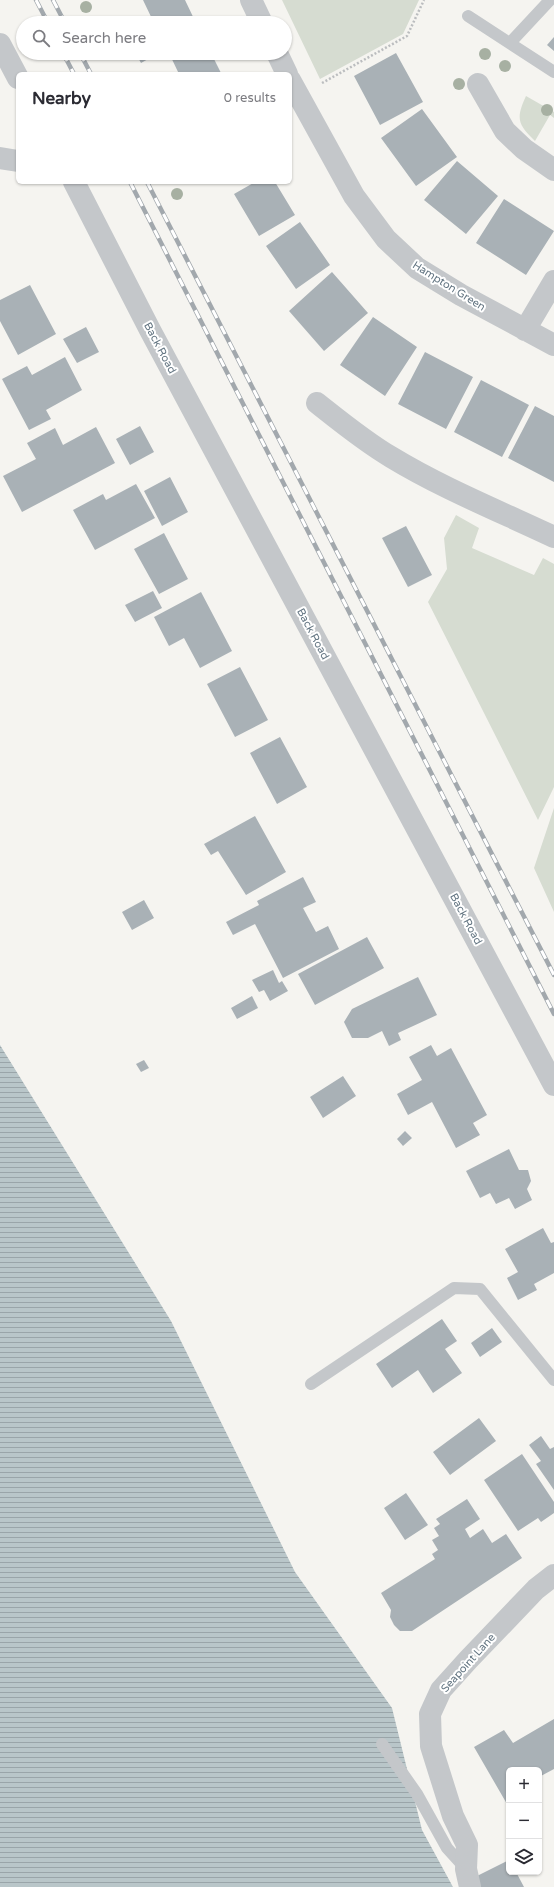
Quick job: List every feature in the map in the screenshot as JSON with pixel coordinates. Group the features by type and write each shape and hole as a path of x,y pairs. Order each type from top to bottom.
{"street":[{"path":"251,0 259,16"},
{"path":"0,44 16,74"},
{"path":"280,60 286,72"},
{"path":"478,84 506,131 524,149 554,170"},
{"name":"Hampton Green","path":"294,88 354,196 386,238 417,268 461,295 554,345"},
{"path":"0,158 16,161"},
{"name":"Back Road","path":"75,184 150,330 554,1085"},
{"path":"525,330 554,281"},
{"path":"317,403 355,434 391,457 430,479 554,537"},
{"name":"Seapoint Lane","path":"468,1878 467,1845 454,1816 431,1746 430,1714 441,1690 446,1684 536,1589 554,1574"}],"lane":[{"path":"510,43 550,0"},
{"path":"468,16 554,72"},
{"path":"311,1384 454,1288 480,1290 554,1380"},
{"path":"382,1744 417,1794 447,1848 468,1878"}],"path":[{"path":"294,88 407,36 424,0"}],"shaded area":[{"path":"282,0 419,0 403,34 320,79 292,21 292,16 290,16"},
{"path":"526,96 554,112 554,118 550,115 535,141 525,130 520,120 521,110"},
{"path":"456,515 479,528 472,548 534,575 543,558 554,564 554,787 538,820 428,602 447,569 444,538"},
{"path":"554,808 554,912 534,868"},
{"path":"0,1045 171,1321 295,1572 392,1708 422,1830 453,1887 0,1887"}],"building":[{"path":"143,0 185,0 193,16 151,16"},
{"path":"554,37 554,51 547,45"},
{"path":"396,53 423,102 380,125 354,76"},
{"path":"139,60 146,60 141,63"},
{"path":"172,60 214,60 220,72 178,72"},
{"path":"422,109 457,157 416,186 381,138"},
{"path":"457,161 498,196 466,234 424,200"},
{"path":"252,184 276,184 295,215 259,236 234,194"},
{"path":"504,199 554,231 526,275 476,243"},
{"path":"300,222 330,265 296,289 266,246"},
{"path":"332,272 368,313 324,351 289,311"},
{"path":"30,285 56,334 18,355 0,321 0,300"},
{"path":"373,317 417,347 385,396 340,365"},
{"path":"86,327 99,352 77,363 63,339"},
{"path":"425,352 473,377 446,429 398,404"},
{"path":"65,357 82,390 46,410 51,419 29,430 2,379 27,366 32,375"},
{"path":"481,380 529,405 502,457 454,432"},
{"path":"535,406 554,416 554,482 508,458"},
{"path":"140,426 154,452 130,465 116,439"},
{"path":"96,427 115,463 22,512 3,476 36,459 27,443 55,428 63,445"},
{"path":"170,477 188,512 162,526 144,491"},
{"path":"136,484 155,518 95,550 73,510 103,494 106,500"},
{"path":"406,526 432,575 408,587 382,538"},
{"path":"164,533 188,579 159,594 134,549"},
{"path":"153,591 162,608 135,622 125,605"},
{"path":"201,592 232,651 200,668 184,638 169,646 154,617"},
{"path":"240,667 268,720 235,737 207,684"},
{"path":"280,737 307,787 277,804 250,753"},
{"path":"255,816 286,872 246,895 218,851 211,855 204,844"},
{"path":"303,877 316,902 303,908 316,932 328,926 339,949 283,978 255,924 233,935 226,922 259,905 257,901"},
{"path":"144,900 154,918 132,930 122,912"},
{"path":"367,937 384,968 315,1005 298,974"},
{"path":"273,970 279,983 282,981 288,991 270,1001 264,990 259,992 252,980"},
{"path":"418,977 437,1015 398,1033 401,1040 389,1046 382,1031 368,1038 352,1038 344,1022 352,1009"},
{"path":"252,996 258,1008 237,1019 231,1008"},
{"path":"431,1045 437,1056 451,1048 487,1115 473,1123 480,1135 456,1148 432,1102 408,1115 397,1094 422,1080 409,1057"},
{"path":"144,1060 149,1068 141,1072 136,1064"},
{"path":"343,1076 356,1096 323,1118 310,1097"},
{"path":"405,1131 412,1138 403,1146 397,1139"},
{"path":"509,1149 519,1170 528,1170 531,1181 527,1189 532,1200 515,1209 509,1198 496,1204 490,1193 480,1198 466,1171"},
{"path":"543,1228 551,1243 554,1242 554,1273 534,1284 537,1290 518,1300 507,1278 518,1272 505,1249"},
{"path":"442,1319 457,1341 445,1349 462,1373 433,1393 418,1370 392,1388 376,1364"},
{"path":"492,1328 502,1342 480,1357 471,1343"},
{"path":"479,1418 496,1441 450,1475 433,1452"},
{"path":"541,1436 550,1449 554,1447 554,1490 536,1464 541,1461 529,1445"},
{"path":"522,1454 554,1502 554,1513 541,1522 538,1518 518,1531 484,1480"},
{"path":"406,1493 428,1525 405,1540 384,1508"},
{"path":"467,1499 480,1519 465,1529 470,1538 483,1529 492,1543 506,1534 522,1558 412,1631 400,1631 394,1625 390,1617 391,1610 381,1593 435,1559 432,1554 438,1550 432,1540 439,1536 434,1528 440,1524 436,1519"},
{"path":"554,1719 554,1769 542,1775 542,1767 506,1767 506,1802 474,1747 504,1730 513,1743"},
{"path":"506,1862 506,1875 518,1875 524,1887 480,1887 475,1877"}],"railway":[{"path":"36,0 44,16"},
{"path":"53,0 61,16"},
{"path":"67,60 73,72"},
{"path":"84,60 90,72"},
{"path":"131,184 554,1014"},
{"path":"148,184 554,975"}]}
